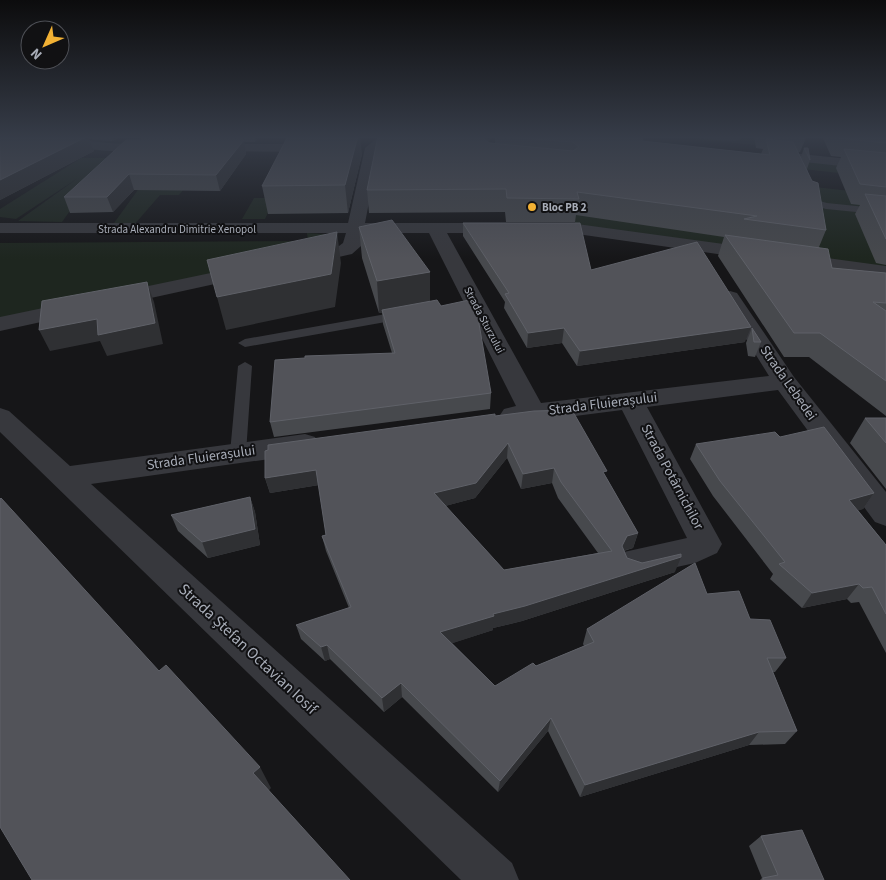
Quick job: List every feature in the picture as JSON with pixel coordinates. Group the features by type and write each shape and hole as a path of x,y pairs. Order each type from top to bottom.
{"street":[{"path":"0,324 349,249 352,246 362,177"},
{"name":"Strada Alexandru Dimitrie Xenopol","path":"0,228 435,227 577,229 886,272"},
{"name":"Strada Sturzului","path":"435,227 470,303 533,413"},
{"name":"Strada Lebedei","path":"700,246 716,275 785,382 886,514"},
{"name":"Strada Fluierașului","path":"484,419 785,382"},
{"name":"Strada Potârnichilor","path":"630,400 706,544 695,550 636,562"},
{"name":"Strada Ștefan Octavian Iosif","path":"0,418 495,880"},
{"name":"Strada Fluierașului","path":"65,477 327,441"}],"lane":[{"path":"800,183 808,200 826,206 886,212"},
{"path":"245,343 417,312"},
{"path":"238,453 245,366"}],"shaded area":[{"path":"51,177 94,177 62,222 18,221 78,178 16,219 0,217 0,209"},
{"path":"147,177 194,177 179,195 160,195 134,225 114,223"},
{"path":"503,177 804,177 806,186 886,195 886,272 577,229 574,219"},
{"path":"254,198 275,198 265,219 242,219"},
{"path":"307,233 323,234 329,237 324,242 345,250 0,324 0,243 308,241"}],"building":[{"path":"86,177 126,177 107,197 64,197"},
{"path":"267,177 347,177 345,185 262,186"},
{"path":"370,177 810,177 812,181 818,183 826,230 744,219 757,216 577,192 579,199 507,198 506,189 367,190"},
{"path":"857,177 886,177 886,187 860,184"},
{"path":"865,194 886,196 886,239"},
{"path":"392,220 430,272 377,281 359,227"},
{"path":"463,223 580,223 591,270 697,242 751,327 580,351 564,328 528,333 505,294 509,293"},
{"path":"337,232 331,274 217,297 207,260"},
{"path":"725,235 828,249 832,268 886,273 886,303 873,302 886,311 886,381 820,333 794,333"},
{"path":"147,282 155,323 98,335 97,319 39,330 42,301"},
{"path":"437,300 441,306 469,300 478,318 491,393 270,422 275,360 305,358 305,356 395,353 382,310"},
{"path":"752,328 761,342 754,342"},
{"path":"572,410 607,471 603,472 638,533 627,536 622,546 627,558 642,563 681,554 681,557 440,632 495,686 533,663 536,666 594,642 587,629 695,563 707,594 739,591 750,619 770,620 786,658 767,658 797,731 759,732 585,785 551,718 500,781 401,683 382,698 327,645 321,647 296,625 351,607 322,536 326,535 316,470 265,478 265,451 268,450 268,445 495,414 495,416 534,411","holes":["508,443 523,474 554,468 561,482 612,551 504,570 434,493 476,483"]},
{"path":"865,418 886,418 886,443"},
{"path":"824,427 874,493 849,500 886,545 886,614 872,587 863,588 859,584 812,593 779,564 785,562 720,481 696,444 775,432 780,437"},
{"path":"250,497 255,529 202,542 171,515"},
{"path":"1,498 159,671 166,665 260,767 253,773 350,880 32,880 0,827"},
{"path":"802,830 824,880 763,880 763,878 778,875 761,836"}],"place":[{"name":"Bloc PB 2","path":"532,207"}]}
